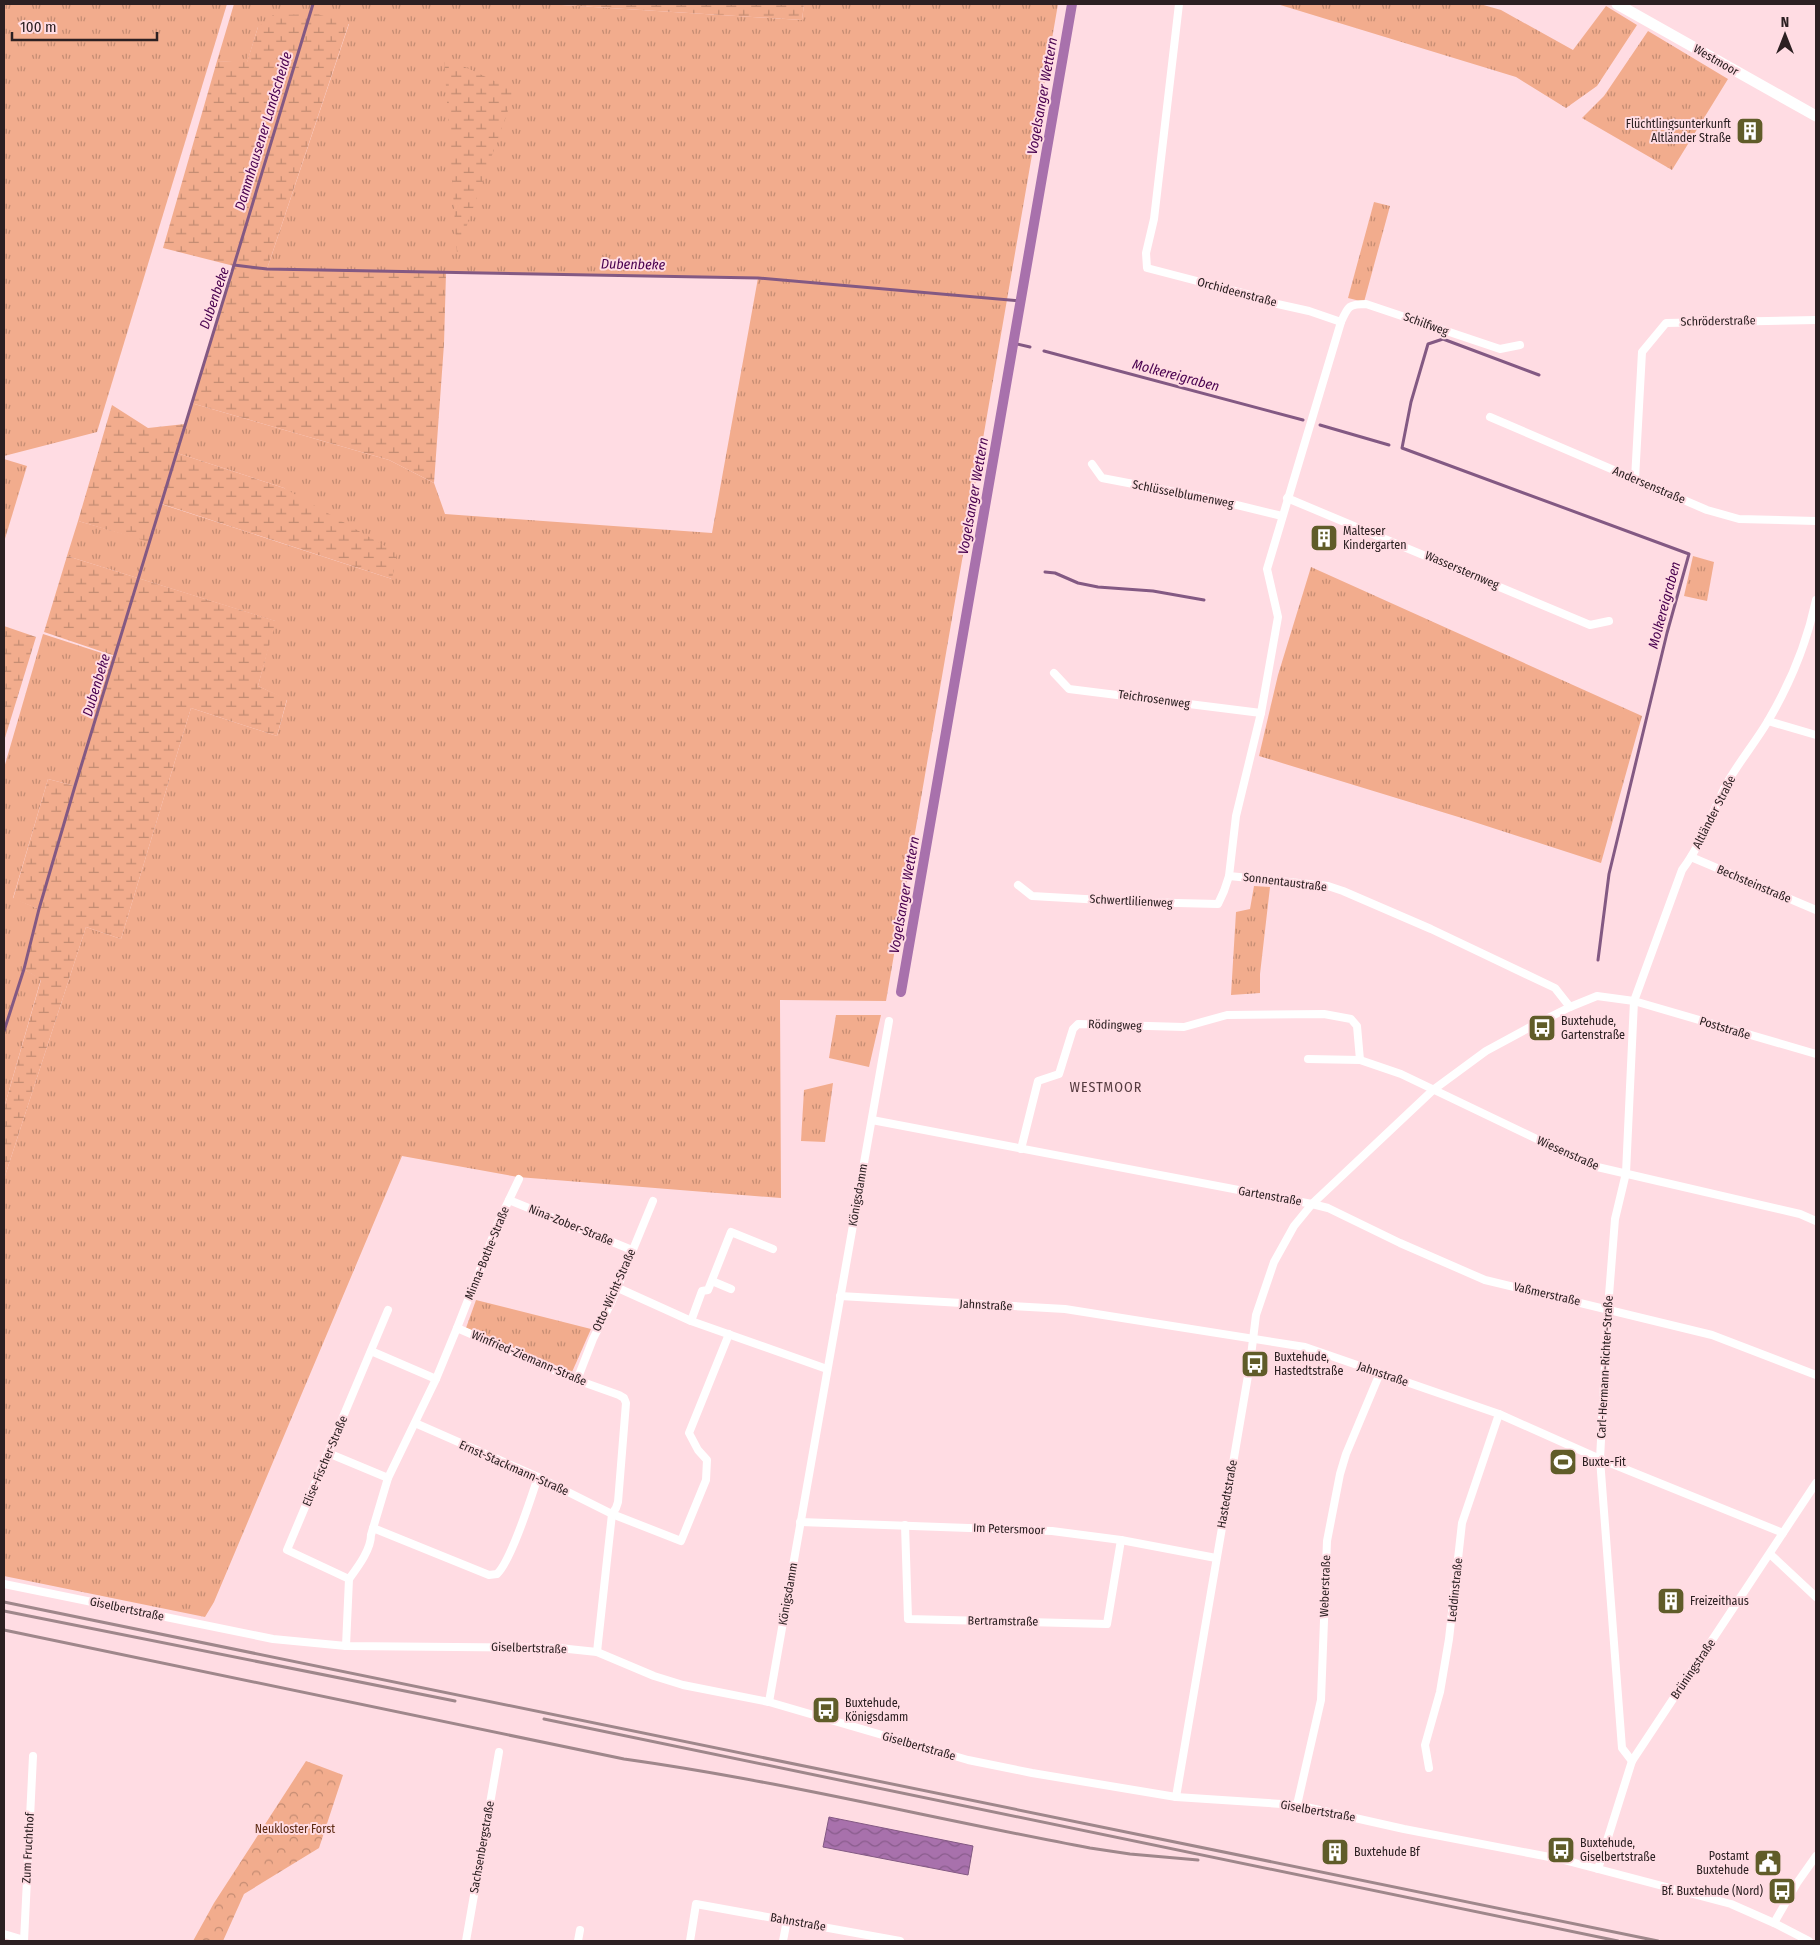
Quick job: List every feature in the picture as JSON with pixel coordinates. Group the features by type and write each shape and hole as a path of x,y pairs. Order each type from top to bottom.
{"street":[{"name":"Orchideenstraße","path":"1179,4 1154,219 1146,253 1147,268 1247,294 1264,301 1309,311 1341,322"},
{"name":"Westmoor","path":"1616,4 1816,116"},
{"name":"Schilfweg","path":"1341,322 1347,309 1353,304 1366,304 1500,349 1520,345"},
{"name":"Schröderstraße","path":"1635,479 1642,352 1666,323 1816,320"},
{"path":"1282,516 1341,322"},
{"name":"Andersenstraße","path":"1490,416 1707,510 1739,519 1816,521"},
{"name":"Schlüsselblumenweg","path":"1092,464 1102,478 1212,499 1282,516"},
{"name":"Wassersternweg","path":"1287,498 1590,625 1609,621"},
{"name":"Sonnentaustraße","path":"1282,516 1267,569 1278,617 1261,713 1236,816 1229,876 1328,886 1343,890 1431,929 1555,988 1570,1007"},
{"name":"Altländer Straße","path":"1634,1001 1682,870 1691,857 1727,783 1768,720 1801,651 1810,626 1816,600"},
{"name":"Teichrosenweg","path":"1054,673 1069,689 1261,713"},
{"path":"1768,720 1816,735"},
{"name":"Bechsteinstraße","path":"1691,857 1816,910"},
{"name":"Schwertlilienweg","path":"1018,884 1032,896 1218,904 1229,876"},
{"name":"Gartenstraße","path":"872,1120 1312,1204 1433,1090 1486,1051 1570,1007 1597,996 1634,1001"},
{"name":"Poststraße","path":"1634,1001 1816,1054"},
{"name":"Carl-Hermann-Richter-Straße","path":"1632,1761 1622,1748 1600,1459 1615,1219 1626,1173 1634,1001"},
{"name":"Rödingweg","path":"1021,1149 1038,1081 1059,1074 1073,1029 1078,1024 1184,1027 1236,1015 1324,1014 1351,1019 1357,1026 1360,1060"},
{"name":"Königsdamm","path":"769,1702 889,1021"},
{"name":"Wiesenstraße","path":"1308,1059 1360,1060 1401,1074 1593,1166 1800,1214 1816,1221"},
{"name":"Minna-Bothe-Straße","path":"457,1328 499,1221 518,1179"},
{"name":"Nina-Zober-Straße","path":"509,1200 632,1250"},
{"name":"Otto-Wicht-Straße","path":"577,1380 593,1339 618,1288 653,1201"},
{"name":"Vaßmerstraße","path":"1312,1204 1328,1208 1400,1243 1485,1280 1608,1308 1712,1335 1816,1375"},
{"name":"Hastedtstraße","path":"1176,1797 1256,1315 1274,1262 1294,1226 1312,1204"},
{"path":"691,1321 702,1291 708,1290 731,1232 773,1249"},
{"path":"712,1280 731,1289"},
{"path":"618,1288 691,1321 827,1369"},
{"name":"Jahnstraße","path":"840,1296 1065,1309 1253,1340 1305,1346 1499,1414 1600,1459 1783,1532"},
{"name":"Elise-Fischer-Straße","path":"349,1579 287,1550 388,1310"},
{"name":"Winfried-Ziemann-Straße","path":"346,1646 349,1579 371,1541 388,1478 436,1379 457,1328 577,1380 624,1398 626,1403 618,1502 612,1514 597,1652"},
{"name":"Ernst-Stackmann-Straße","path":"415,1423 538,1477 612,1514 681,1541 706,1480 707,1460 698,1450 689,1433 729,1334"},
{"path":"371,1351 436,1379"},
{"name":"Weberstraße","path":"1297,1805 1321,1700 1327,1541 1340,1474 1346,1454 1380,1373"},
{"name":"Leddinstraße","path":"1429,1768 1425,1745 1440,1692 1449,1639 1462,1523 1499,1414"},
{"path":"328,1453 388,1478"},
{"path":"373,1528 489,1575 497,1574 504,1564 520,1527 538,1477"},
{"name":"Brüningstraße","path":"1598,1869 1632,1761 1816,1483"},
{"name":"Im Petersmoor","path":"800,1522 1052,1531 1121,1540 1216,1558"},
{"name":"Bertramstraße","path":"906,1525 908,1619 1107,1624 1121,1540"},
{"path":"1770,1554 1816,1597"},
{"name":"Giselbertstraße","path":"4,1584 273,1639 346,1646 550,1648 597,1652 654,1676 683,1685 769,1702 968,1760 1176,1797 1297,1805 1404,1829 1560,1859 1731,1904 1809,1941"},
{"name":"Sachsenbergstraße","path":"466,1941 499,1752"},
{"name":"Zum Fruchthof","path":"24,1941 33,1756"},
{"path":"1774,1923 1816,1856"},
{"name":"Bahnstraße","path":"690,1941 696,1904 900,1941"},
{"path":"783,1941 787,1920"},
{"path":"578,1941 580,1930"},
{"path":"4,1934 24,1941"}],"green space":[{"path":"4,4 227,4 97,432 4,456"},
{"path":"234,4 546,4 802,20 804,4 1058,4 886,1001 780,1000 781,1198 518,1177 402,1156 214,1602 205,1617 4,1576 4,1179 86,927 121,939 191,708 277,736 287,700 258,686 275,621 67,556 78,521 149,541 161,504 392,579 284,488 177,453 191,403 389,460 434,483 445,514 712,533 758,278 267,269 349,24 258,27 247,63 217,61"},
{"path":"546,4 804,4 802,20"},
{"path":"1277,4 1480,4 1501,10 1573,50 1606,6 1637,25 1597,86 1566,108 1516,77"},
{"path":"317,14 349,23 267,269 446,273 444,344 434,483 389,460 191,403 234,266 163,248 217,61 247,62 258,27 273,15"},
{"path":"1648,31 1728,79 1672,170 1582,118 1604,96"},
{"path":"444,57 515,91 457,253"},
{"path":"1374,202 1390,206 1364,302 1348,298"},
{"path":"112,405 148,428 185,424 177,453 284,488 397,553 392,579 162,504 149,542 78,521"},
{"path":"4,459 27,466 4,542"},
{"path":"67,556 276,621 258,686 287,699 277,736 191,708 121,939 86,927 4,1179 4,1108 41,980 24,969 39,909 13,899 48,779 75,786 115,656 44,632"},
{"path":"1693,556 1714,562 1707,601 1684,596"},
{"path":"1311,567 1642,716 1601,863 1259,756 1278,675"},
{"path":"4,626 36,637 4,741"},
{"path":"43,634 114,657 75,786 48,779 13,898 39,909 24,969 41,979 4,1108 4,768"},
{"path":"1254,886 1270,887 1260,974 1260,993 1231,995 1236,912 1250,909"},
{"path":"836,1015 881,1015 869,1067 829,1058"},
{"path":"833,1083 825,1142 801,1141 804,1090"},
{"path":"476,1300 591,1329 572,1372 466,1328"},
{"name":"Neukloster Forst","path":"306,1761 343,1775 319,1848 244,1894 223,1941 193,1941 214,1903"}],"water":[{"path":"829,1817 973,1846 968,1875 823,1847"}],"waterway":[{"name":"Dammhausener Landscheide","path":"234,265 313,4"},
{"name":"Vogelsanger Wettern","path":"901,992 1072,4"},
{"name":"Dubenbeke","path":"4,1031 24,969 39,909 75,786 234,265 267,269 758,278 1021,301"},
{"name":"Molkereigraben","path":"1539,375 1443,339 1428,344 1411,402 1402,448 1689,554 1667,633 1609,874 1598,960"},
{"name":"Molkereigraben","path":"1013,343 1030,347"},
{"name":"Molkereigraben","path":"1044,351 1303,420"},
{"name":"Molkereigraben","path":"1320,425 1389,445"},
{"path":"1045,572 1055,573 1078,583 1098,587 1153,591 1204,600"}],"railway":[{"path":"4,1602 1658,1941"},
{"path":"4,1611 455,1701"},
{"path":"4,1630 624,1759 799,1789 1090,1848 1130,1854 1198,1860"},
{"path":"544,1719 1618,1941"}],"place":[{"name":"Flüchtlingsunterkunft Altländer Straße","path":"1750,131"},
{"name":"Malteser Kindergarten","path":"1324,538"},
{"name":"Buxtehude, Gartenstraße","path":"1542,1028"},
{"name":"Buxtehude, Hastedtstraße","path":"1255,1364"},
{"name":"Buxte-Fit","path":"1563,1462"},
{"name":"Freizeithaus","path":"1671,1601"},
{"name":"Buxtehude, Königsdamm","path":"826,1710"},
{"name":"Buxtehude, Giselbertstraße","path":"1561,1850"},
{"name":"Buxtehude Bf","path":"1335,1852"},
{"name":"Postamt Buxtehude","path":"1768,1863"},
{"name":"Bf. Buxtehude (Nord)","path":"1782,1891"}],"district":[{"name":"WESTMOOR","path":"1106,1087"}]}
